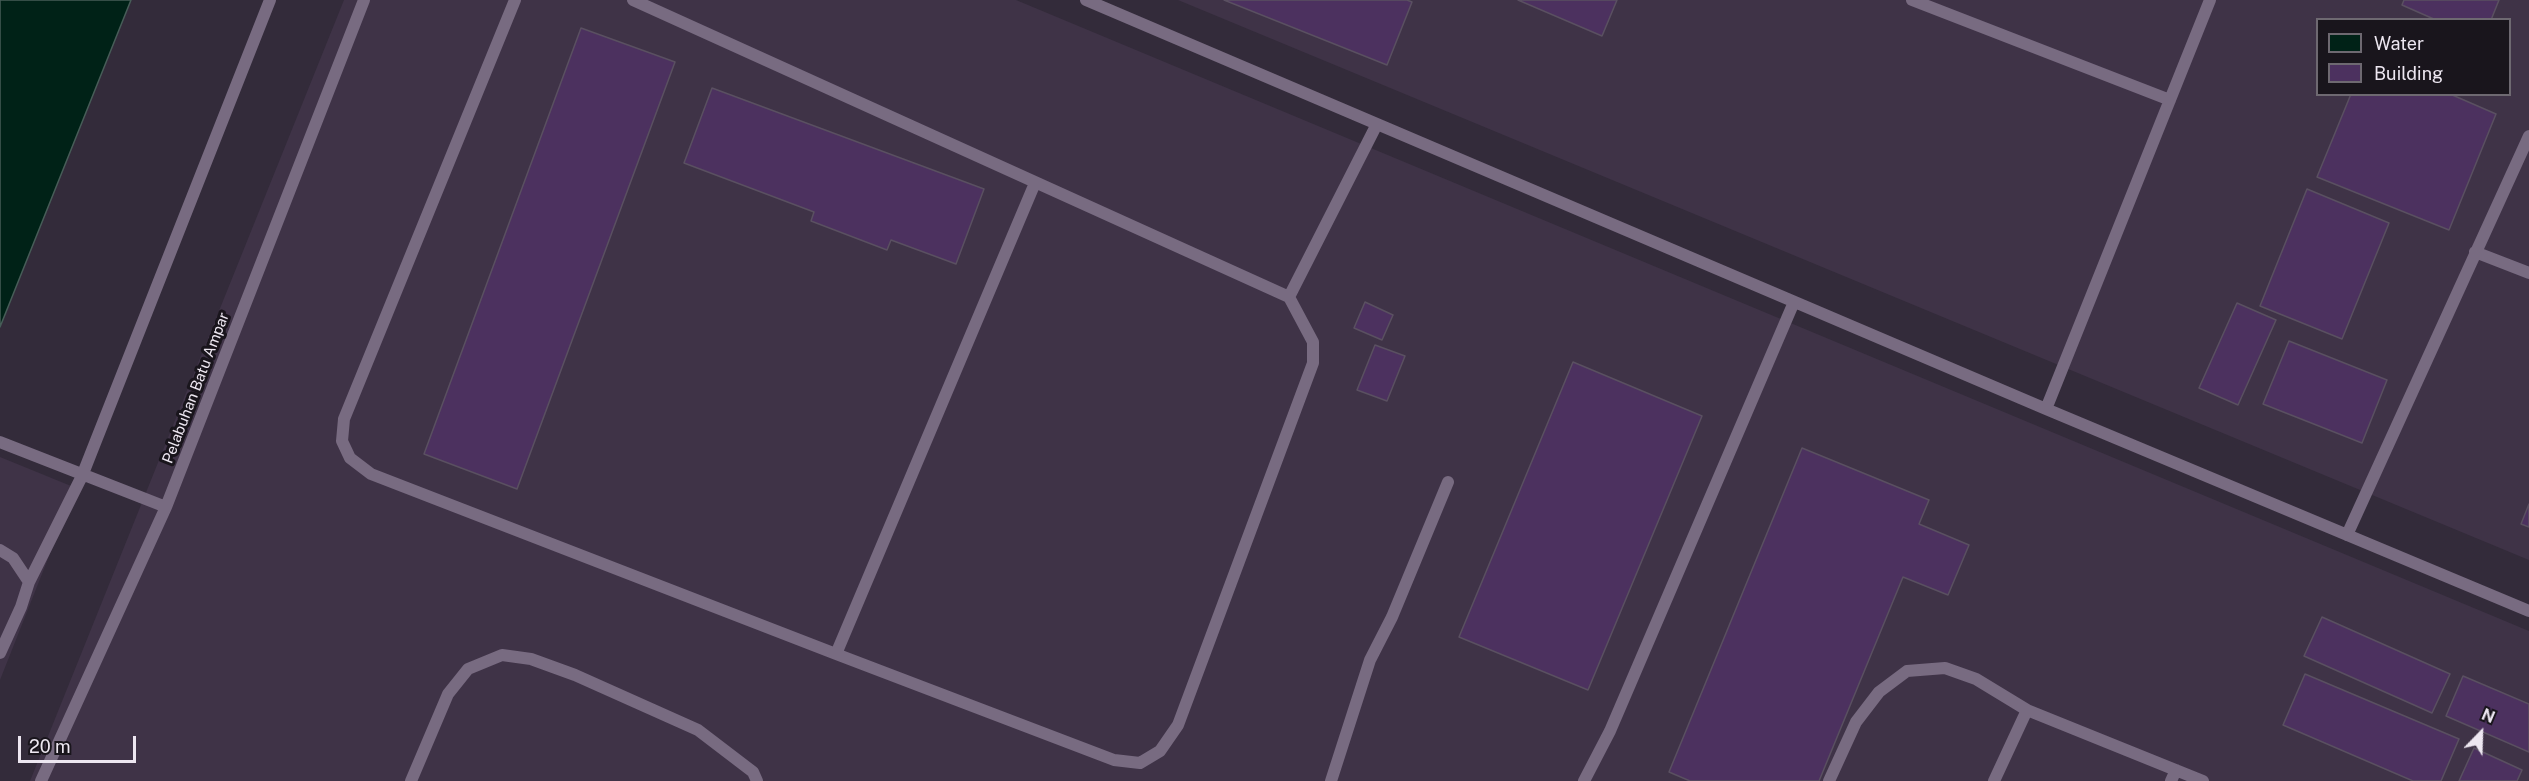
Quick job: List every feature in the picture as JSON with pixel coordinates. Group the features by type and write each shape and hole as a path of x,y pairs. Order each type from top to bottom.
{"lane":[{"path":"0,653 21,607 29,582 82,476 270,0"},
{"name":"Pelabuhan Batu Ampar","path":"41,781 166,507 364,0"},
{"path":"515,0 344,419 342,441 350,458 371,474 1114,760 1140,763 1160,751 1178,725 1313,363 1313,342 1289,297 633,0"},
{"path":"1086,0 2046,409 2529,611"},
{"path":"1912,0 2170,100"},
{"path":"2046,409 2210,0"},
{"path":"1289,297 1377,124"},
{"path":"2347,535 2529,136"},
{"path":"836,654 1035,183"},
{"path":"2475,252 2529,273"},
{"path":"1584,781 1614,720 1794,302"},
{"path":"0,442 166,507"},
{"path":"1331,781 1370,660 1392,617 1448,482"},
{"path":"0,550 13,558 29,582"},
{"path":"411,781 448,694 468,669 502,655 531,659 575,675 698,730 753,772 757,781"},
{"path":"1829,781 1856,722 1879,692 1907,671 1945,668 1976,679 2027,710 2173,775 2203,781"},
{"path":"1994,781 2027,710"}],"shaded area":[{"path":"344,0 1016,0 2529,631 2529,781 30,781"},
{"path":"1178,0 2529,0 2529,560"},
{"path":"0,457 76,488 0,680"}],"water":[{"path":"0,0 131,0 0,327"}],"building":[{"path":"1224,0 1407,0 1412,2 1387,65"},
{"path":"1518,0 1617,0 1602,36"},
{"path":"2404,0 2499,0 2492,18 2431,18 2402,5"},
{"path":"581,28 675,62 517,489 424,454"},
{"path":"712,88 984,189 956,264 891,240 887,250 811,221 814,212 684,163"},
{"path":"2350,96 2455,96 2496,114 2449,230 2317,177"},
{"path":"2307,189 2389,223 2342,339 2260,306"},
{"path":"1365,302 1393,315 1382,340 1354,328"},
{"path":"2237,303 2276,320 2238,405 2199,388"},
{"path":"2289,341 2387,380 2362,443 2263,404"},
{"path":"1375,345 1405,356 1387,401 1357,390"},
{"path":"1573,362 1702,416 1588,690 1459,637"},
{"path":"1802,448 1929,500 1919,524 1969,545 1948,595 1903,577 1819,781 1690,781 1669,772"},
{"path":"2529,504 2529,527 2521,524"},
{"path":"2322,617 2450,674 2432,713 2304,656"},
{"path":"2305,674 2459,739 2441,781 2413,781 2283,725"},
{"path":"2463,676 2529,704 2529,752 2446,716"},
{"path":"2474,748 2522,770 2517,781 2459,781"}]}
